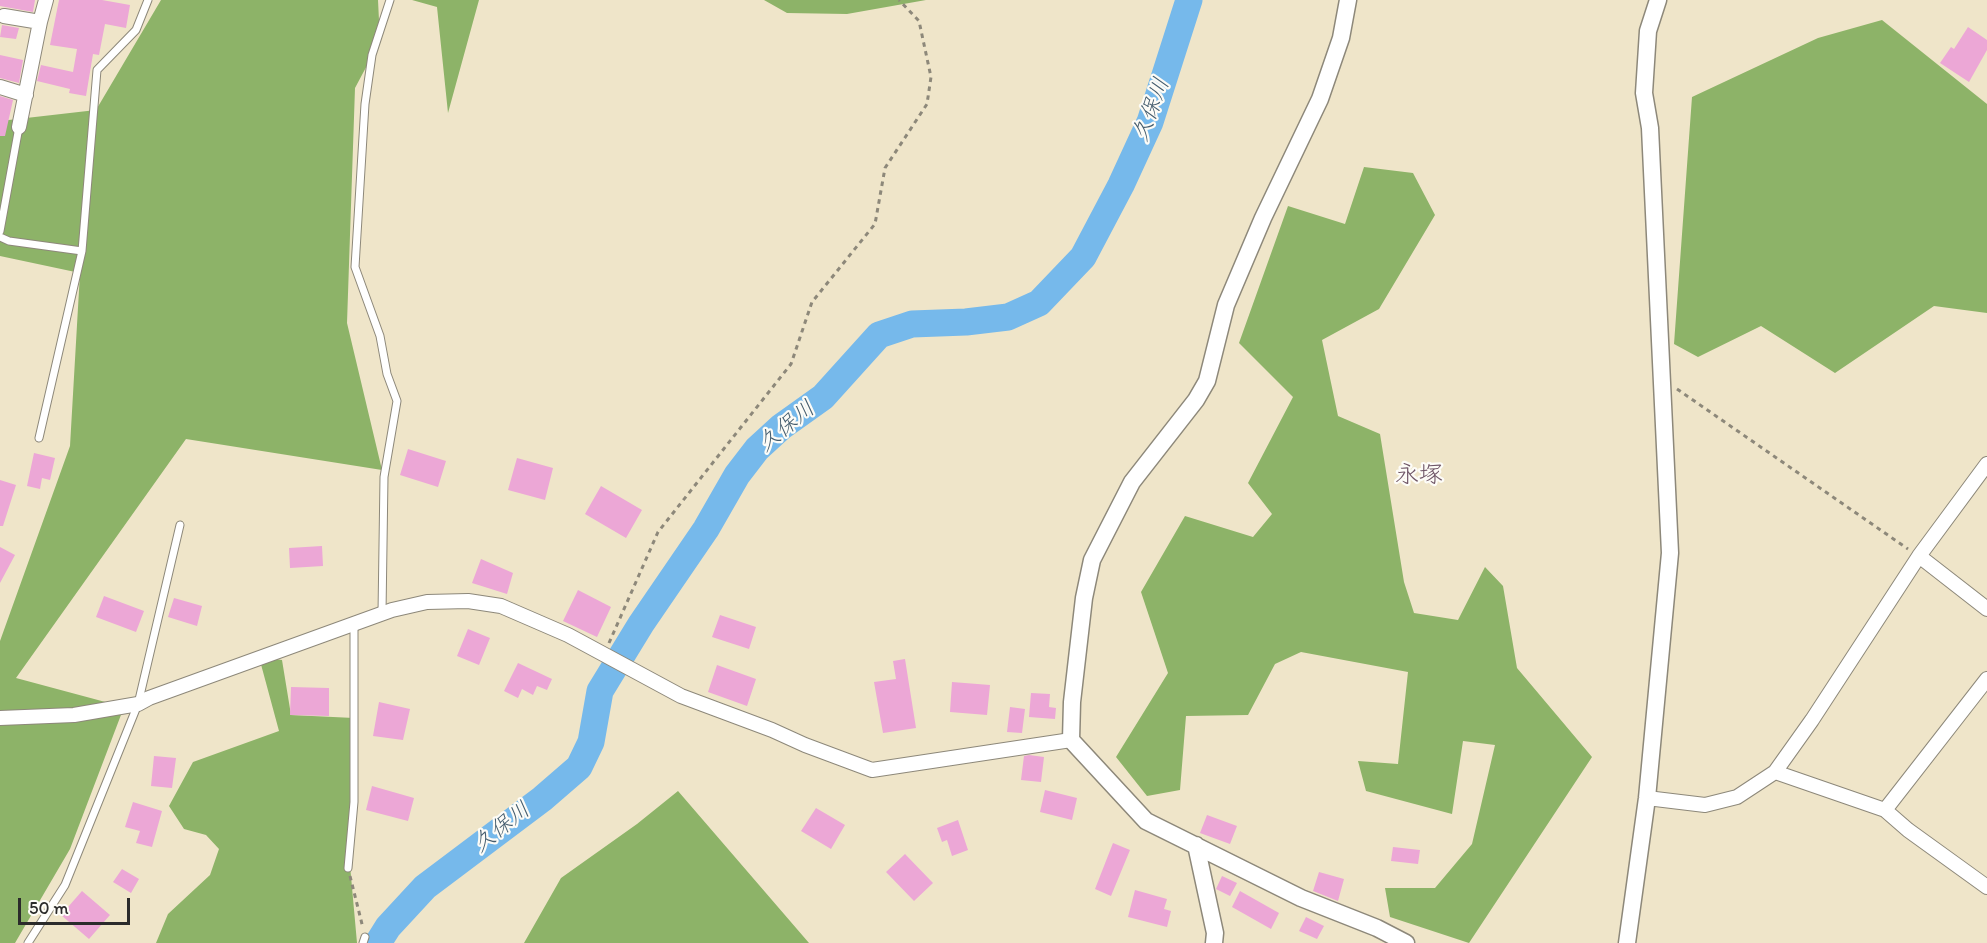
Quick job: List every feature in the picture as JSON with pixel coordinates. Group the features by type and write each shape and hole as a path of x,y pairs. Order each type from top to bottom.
{"street":[{"path":"19,128 46,0"},
{"path":"1348,0 1341,38 1320,99 1263,218 1226,305 1207,381 1196,400 1132,482 1092,560 1084,598 1072,702 1071,740 1146,821 1302,898 1377,928 1406,943"},
{"path":"1627,943 1647,798 1670,553 1650,128 1644,93 1648,31 1658,0"},
{"path":"4,16 40,22"},
{"path":"0,87 26,95"},
{"path":"1647,798 1705,805 1737,797 1775,772 1812,720 1919,556 1987,464"},
{"path":"1919,556 1987,609"},
{"path":"0,718 74,715 138,704 382,613 427,602 468,601 501,606 568,634 681,696 872,770 1071,740"},
{"path":"1885,810 1987,679"},
{"path":"1775,772 1885,810 1908,830 1987,886"},
{"path":"1196,845 1215,933 1214,943"}],"lane":[{"path":"39,438 82,251 97,70 136,30 148,0"},
{"path":"382,613 384,477 397,400 387,374 380,336 355,267 365,104 372,55 390,0"},
{"path":"0,231 19,128"},
{"path":"0,237 9,242 82,251"},
{"path":"28,943 65,885 138,704 180,525"},
{"path":"348,868 354,802 354,622"}],"path":[{"path":"605,653 658,532 791,364 812,302 875,224 885,168 927,104 931,77 919,21 899,0"},
{"path":"1663,379 1919,556"},
{"path":"348,868 364,940"}],"green space":[{"path":"161,0 378,0 380,41 355,88 347,323 382,470 186,439 16,678 124,707 70,849 15,943 0,943 0,641 70,446 80,273 0,256 0,121 96,110"},
{"path":"412,0 479,0 448,113 437,7"},
{"path":"764,0 926,0 847,14 787,13"},
{"path":"1882,20 1987,104 1987,313 1934,306 1835,373 1761,326 1698,357 1674,344 1692,97 1818,38"},
{"path":"1364,167 1413,173 1435,215 1379,309 1322,340 1338,416 1380,434 1404,582 1414,613 1458,620 1485,567 1503,586 1517,668 1592,757 1469,943 1390,917 1385,888 1435,888 1472,844 1495,745 1463,741 1452,814 1366,791 1358,761 1398,764 1408,672 1301,652 1275,664 1248,715 1186,716 1180,790 1147,796 1116,757 1168,673 1141,592 1185,516 1253,537 1272,514 1248,483 1293,397 1239,343 1288,206 1345,224"},
{"path":"259,657 282,660 291,715 354,718 349,854 357,943 156,943 168,914 210,875 219,849 206,835 184,829 169,806 193,762 279,731"},
{"path":"678,791 809,943 524,943 561,878 637,824"}],"building":[{"path":"0,0 35,0 33,12 0,6"},
{"path":"59,0 102,0 130,5 126,28 105,24 99,55 93,54 86,96 69,93 70,89 37,81 41,65 73,72 77,49 50,45"},
{"path":"2,25 19,28 16,39 0,37"},
{"path":"1968,27 1987,40 1987,50 1969,82 1940,63 1951,47 1954,49"},
{"path":"0,55 23,60 19,83 0,78"},
{"path":"0,96 13,100 5,136 0,136"},
{"path":"408,449 446,461 438,487 400,475"},
{"path":"34,453 55,458 50,480 42,478 40,489 27,486"},
{"path":"517,458 553,468 545,500 508,490"},
{"path":"0,480 16,485 3,526 0,526"},
{"path":"601,486 642,510 626,538 585,514"},
{"path":"322,546 323,566 290,568 289,548"},
{"path":"0,547 15,555 0,583"},
{"path":"481,559 513,573 507,594 472,583"},
{"path":"578,590 611,607 597,637 563,621"},
{"path":"104,596 144,611 136,632 96,617"},
{"path":"174,598 202,606 197,626 168,617"},
{"path":"720,615 756,627 749,649 712,637"},
{"path":"468,629 490,638 479,665 457,656"},
{"path":"905,659 916,728 883,733 874,682 896,679 893,661"},
{"path":"518,663 552,679 547,690 537,686 533,695 522,689 518,698 504,691"},
{"path":"717,665 756,679 747,706 708,692"},
{"path":"952,682 990,685 987,715 950,712"},
{"path":"291,687 329,688 329,716 290,715"},
{"path":"1031,693 1050,694 1049,707 1056,708 1055,719 1029,717"},
{"path":"379,702 410,709 403,740 373,736"},
{"path":"1010,707 1025,709 1022,733 1007,732"},
{"path":"154,756 176,758 172,788 151,786"},
{"path":"1024,756 1044,757 1041,782 1021,780"},
{"path":"372,786 414,798 408,821 366,810"},
{"path":"1045,790 1077,798 1072,820 1040,812"},
{"path":"133,802 162,811 152,847 136,843 140,831 125,827"},
{"path":"816,808 845,825 831,849 801,831"},
{"path":"1207,815 1237,826 1230,844 1200,833"},
{"path":"958,820 968,850 952,856 947,840 942,842 937,828"},
{"path":"1113,843 1130,850 1111,896 1095,889"},
{"path":"1393,847 1420,850 1418,864 1391,861"},
{"path":"905,854 933,883 914,901 886,872"},
{"path":"122,869 139,879 131,893 113,882"},
{"path":"1319,872 1344,879 1338,901 1313,891"},
{"path":"1222,876 1237,883 1230,896 1216,889"},
{"path":"1135,890 1167,899 1164,909 1171,911 1167,927 1128,917"},
{"path":"82,891 110,915 89,939 61,915"},
{"path":"1240,891 1279,913 1271,929 1232,907"},
{"path":"1306,917 1324,926 1317,939 1299,931"}],"waterway":[{"name":"久保川","path":"378,943 388,927 425,887 542,799 579,767 591,742 600,691 641,624 706,529 737,475 757,449 781,427 823,397 879,335 912,324 966,322 1008,317 1039,303 1083,257 1121,185 1150,122 1189,0"}],"district":[{"name":"永塚","path":"1419,476"}]}
